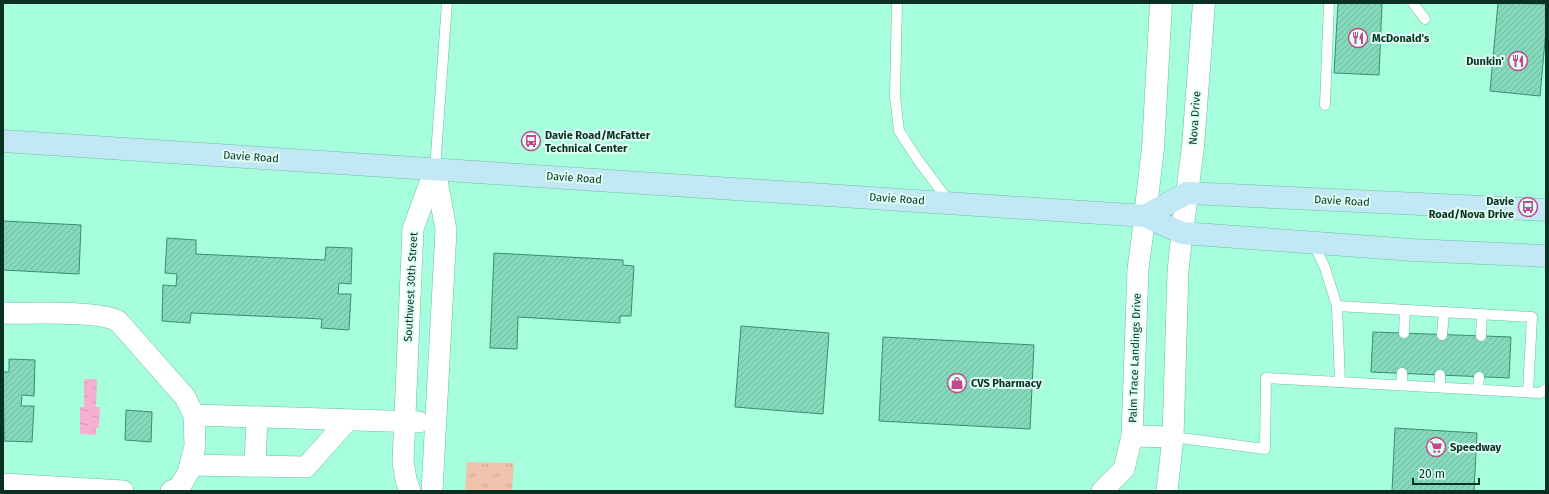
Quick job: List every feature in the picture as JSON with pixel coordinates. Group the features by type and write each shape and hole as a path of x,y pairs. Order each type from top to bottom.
{"main road":[{"name":"Davie Road","path":"3,141 1145,216 1182,233 1412,250 1546,256"},
{"name":"Davie Road","path":"1187,193 1546,210"},
{"path":"1145,216 1187,193"}],"street":[{"path":"1145,216 1153,148 1161,3"},
{"name":"Nova Drive","path":"1182,233 1193,146 1204,3"},
{"name":"Southwest 30th Street","path":"410,491 406,480 403,461 413,229 435,170"},
{"path":"432,491 446,230 435,170"},
{"name":"Palm Trace Landings Drive","path":"1102,491 1124,469 1132,436 1138,269 1145,216"},
{"path":"1167,491 1173,437 1178,271 1182,233"},
{"path":"3,313 109,316 118,321 185,397 194,415 195,446 188,473 179,488 171,491"},
{"path":"194,415 436,423"},
{"path":"255,466 257,417"},
{"path":"190,465 306,467 348,420"},
{"path":"1132,436 1173,437"},
{"path":"3,484 123,491"}],"lane":[{"path":"435,170 448,3"},
{"path":"897,3 895,96 899,130 918,160 950,203"},
{"path":"1325,105 1329,3"},
{"path":"1413,3 1425,19"},
{"path":"1313,242 1326,268 1337,306 1340,382"},
{"path":"1337,306 1532,317 1528,392"},
{"path":"1404,333 1406,310"},
{"path":"1442,335 1444,312"},
{"path":"1481,336 1482,314"},
{"path":"1402,374 1402,385"},
{"path":"1440,375 1440,387"},
{"path":"1478,389 1479,376"},
{"path":"1173,437 1265,449 1266,378 1540,393 1546,389"}],"green space":[{"path":"467,462 514,463 512,491 465,491"}],"water":[{"path":"84,379 97,379 96,407 100,407 99,428 96,428 96,435 80,434 80,407 84,407"}],"building":[{"name":"McDonald's","path":"1338,3 1382,3 1379,75 1334,73"},
{"name":"Dunkin'","path":"1498,3 1546,4 1546,30 1540,96 1490,91"},
{"path":"3,221 81,225 79,274 3,270"},
{"path":"167,238 196,240 196,254 325,260 326,247 352,248 351,284 339,283 338,294 351,294 349,330 321,328 322,319 191,313 190,323 162,321 163,285 176,286 177,274 165,273"},
{"path":"494,253 623,260 623,265 634,266 631,316 620,316 620,323 518,317 517,349 490,348"},
{"path":"741,326 829,333 823,414 735,407"},
{"path":"1373,332 1511,337 1509,378 1371,372"},
{"name":"CVS Pharmacy","path":"883,337 1034,345 1030,429 879,421"},
{"path":"9,359 35,360 34,396 22,395 21,406 34,406 32,442 4,441 3,372 9,372"},
{"path":"126,410 152,412 151,442 125,440"},
{"path":"1395,428 1477,433 1474,491 1392,491"}],"place":[{"name":"McDonald's","path":"1358,38"},
{"name":"Dunkin'","path":"1518,61"},
{"name":"Davie Road/McFatter Technical Center","path":"531,141"},
{"name":"Davie Road/Nova Drive","path":"1528,207"},
{"name":"CVS Pharmacy","path":"957,383"},
{"name":"Speedway","path":"1436,447"}]}
